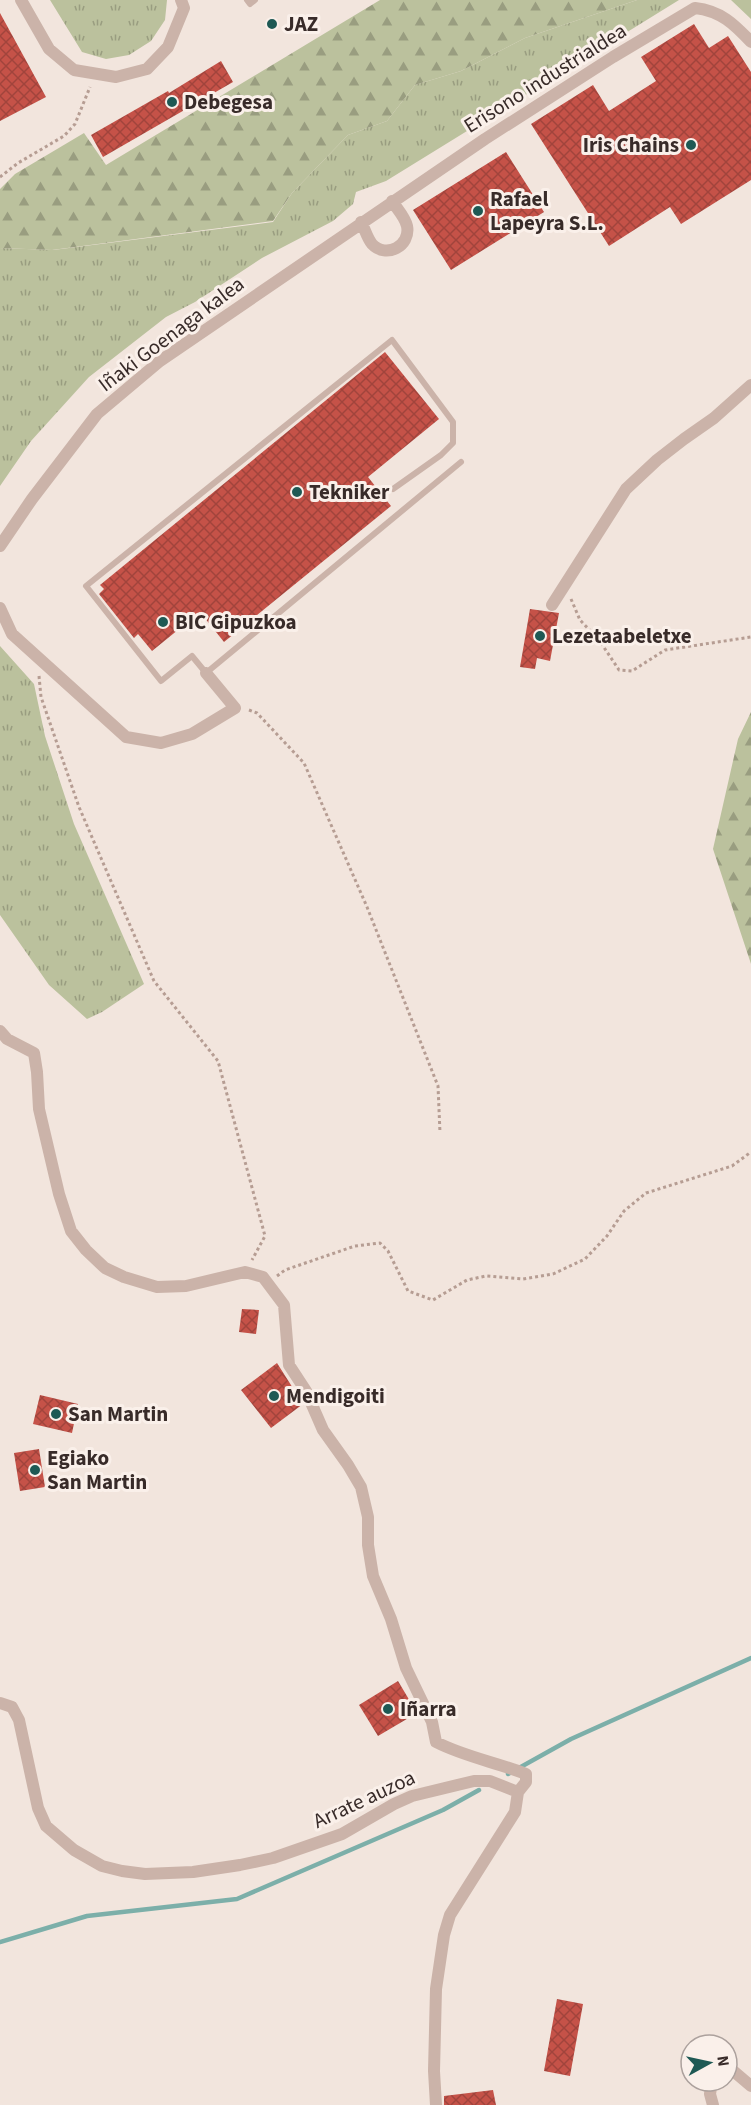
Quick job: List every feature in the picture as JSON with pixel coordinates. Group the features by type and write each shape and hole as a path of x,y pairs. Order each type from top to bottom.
{"street":[{"path":"21,0 49,50 74,70 116,77 147,69 168,47 184,8 181,0"},
{"name":"Erisono industrialdea","path":"374,213 613,57 695,8 719,14 731,21 751,42"},
{"path":"361,222 373,245 385,250 396,248 404,242 408,230 403,217 392,201"},
{"name":"Iñaki Goenaga kalea","path":"0,546 32,499 97,414 160,361 374,213"},
{"path":"552,605 626,489 657,460 714,418 751,385"},
{"path":"0,608 12,634 126,737 161,743 192,734 235,708 206,673"},
{"path":"0,1031 7,1040 34,1053 39,1109 59,1194 71,1231 86,1250 105,1268 124,1277 157,1287 186,1286 245,1272 263,1277 269,1283 284,1305 290,1365 306,1391 323,1430 361,1487 368,1517 368,1545 373,1576 391,1619 406,1668 432,1722 436,1742 457,1753 520,1772 526,1782 518,1792 515,1812 450,1915 444,1935 436,1989 434,2071 436,2105"},
{"name":"Arrate auzoa","path":"0,1703 12,1707 19,1720 38,1808 46,1827 74,1850 102,1866 122,1871 145,1874 193,1872 273,1858 342,1834 412,1796 474,1781 490,1781 518,1792"},
{"path":"739,2076 751,2086"}],"lane":[{"path":"247,0 250,4 255,0"},
{"path":"393,489 441,455 453,443 453,422 392,340 86,586 161,681 192,656 206,673 461,462"}],"path":[{"path":"0,177 18,163 64,136 75,124 84,105 94,73"},
{"path":"561,589 569,596 580,620 599,640 619,670 632,671 665,650 751,637"},
{"path":"36,656 41,698 79,807 154,981 218,1061 265,1236 245,1272"},
{"path":"235,708 257,713 304,763 367,907 438,1086 440,1133"},
{"path":"269,1283 285,1270 355,1245 380,1243 388,1251 408,1291 433,1300 467,1280 486,1276 523,1280 552,1274 585,1259 607,1236 624,1211 646,1193 732,1166 751,1152"}],"green space":[{"path":"50,0 167,0 165,20 151,41 129,55 106,59 82,52"},
{"path":"380,0 637,0 525,38 461,71 415,85 387,121 348,135 292,193 273,221 52,250 0,248 0,189 15,174 84,133 106,165"},
{"path":"637,0 679,0 386,181 356,192 353,204 333,221 262,258 195,302 166,317 89,377 31,441 0,486 0,248 53,250 273,222 292,193 348,135 387,121 415,85 461,71 525,38"},
{"path":"731,0 751,0 751,19"},
{"path":"0,646 34,684 45,736 74,824 144,984 102,1012 87,1019 49,985 0,915"},
{"path":"751,712 751,964 713,849 738,739"}],"building":[{"path":"0,13 46,97 0,121"},
{"name":"Iris Chains","path":"694,24 709,48 728,36 751,72 751,180 681,224 670,207 609,246 531,124 593,85 609,111 656,81 641,57"},
{"name":"Debegesa","path":"221,61 233,82 103,157 91,135 168,91 169,93"},
{"name":"Rafael Lapeyra S.L.","path":"506,152 544,212 451,270 413,210"},
{"name":"Tekniker","path":"385,352 439,419 368,477 391,506 224,642 200,612 152,651 138,634 134,638 99,594 104,589 100,585"},
{"name":"Lezetaabeletxe","path":"530,609 559,613 550,661 537,658 535,669 520,667"},
{"path":"242,1309 259,1310 256,1334 239,1332"},
{"name":"Mendigoiti","path":"277,1363 303,1404 271,1428 241,1390"},
{"name":"San Martin","path":"40,1395 78,1404 72,1433 33,1424"},
{"name":"Egiako San Martin","path":"39,1449 45,1487 20,1491 14,1453"},
{"name":"Iñarra","path":"398,1681 417,1713 378,1736 359,1705"},
{"path":"557,1999 583,2004 570,2076 544,2071"},
{"path":"493,2090 496,2105 444,2105 444,2096"}],"waterway":[{"path":"508,1774 571,1739 751,1658"},
{"path":"0,1942 87,1916 237,1899 443,1810 479,1790"}],"place":[{"name":"JAZ","path":"272,24"},
{"name":"Debegesa","path":"172,102"},
{"name":"Iris Chains","path":"691,145"},
{"name":"Rafael Lapeyra S.L.","path":"478,211"},
{"name":"Tekniker","path":"297,492"},
{"name":"BIC Gipuzkoa","path":"163,622"},
{"name":"Lezetaabeletxe","path":"540,636"},
{"name":"Mendigoiti","path":"274,1396"},
{"name":"San Martin","path":"56,1414"},
{"name":"Egiako San Martin","path":"35,1470"},
{"name":"Iñarra","path":"388,1709"}]}
